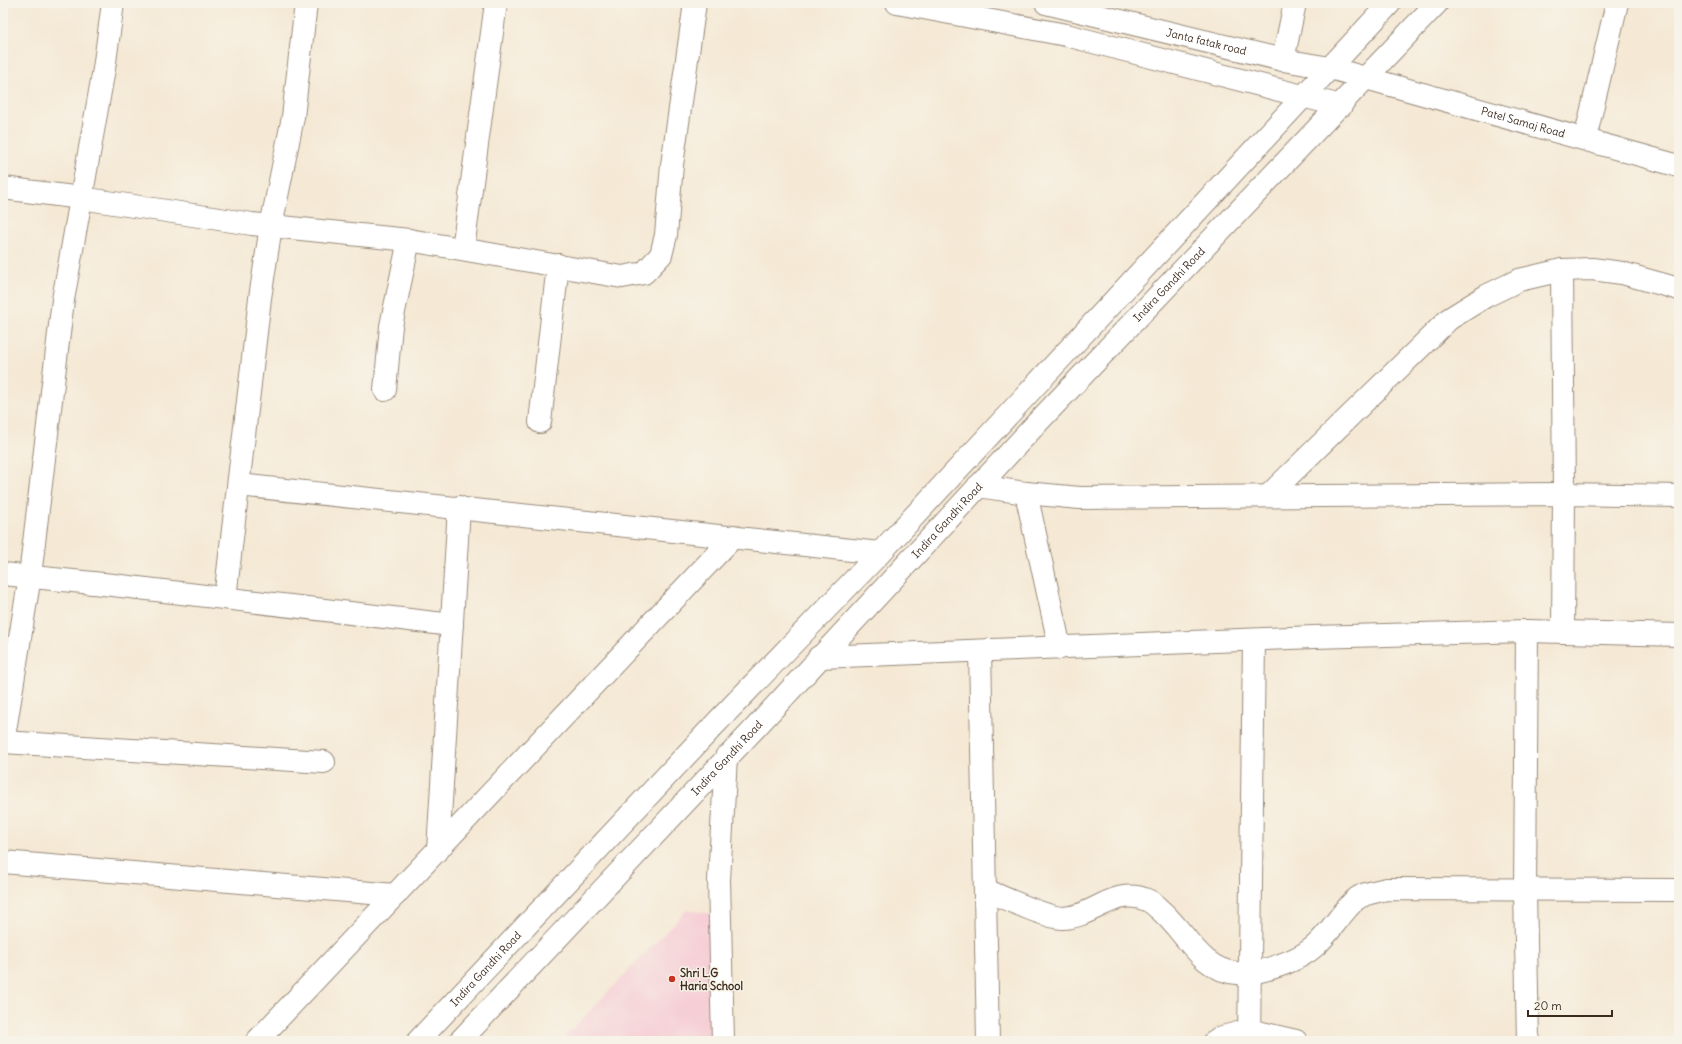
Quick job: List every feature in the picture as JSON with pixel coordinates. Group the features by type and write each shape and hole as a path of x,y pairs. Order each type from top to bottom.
{"street":[{"path":"113,3 104,69 63,300 30,576 3,742 324,762"},
{"path":"225,598 260,298 271,226 293,117 306,3"},
{"path":"463,249 496,3"},
{"path":"3,188 271,226 409,240 622,276 644,273 661,255 666,235 672,165 694,3"},
{"path":"897,3 1054,33 1304,95 1341,106"},
{"path":"1283,60 1295,3"},
{"name":"Indira Gandhi Road","path":"418,1041 778,658 880,552 1390,3"},
{"name":"Indira Gandhi Road","path":"460,1041 726,757 757,726 978,486 1341,106 1437,3"},
{"path":"1585,139 1617,3"},
{"path":"1054,33 1055,4"},
{"name":"Janta fatak road","path":"1055,4 1283,60 1330,68 1367,78"},
{"name":"Patel Samaj Road","path":"1367,78 1679,166"},
{"path":"385,390 391,326 409,240"},
{"path":"540,422 558,265"},
{"path":"1269,496 1449,319 1486,296 1519,280 1562,270 1592,269 1622,274 1679,290"},
{"path":"1562,270 1564,494 1563,632"},
{"path":"945,482 1026,493 1080,498 1564,494 1679,496"},
{"path":"239,485 880,552"},
{"path":"1026,493 1060,648"},
{"path":"438,850 459,507"},
{"path":"257,1041 734,536"},
{"path":"3,574 225,598 452,625"},
{"path":"778,658 1526,631 1679,635"},
{"path":"1526,631 1525,890 1528,1041"},
{"path":"1249,1035 1254,640"},
{"path":"980,651 988,1041"},
{"path":"703,738 726,757 719,880 723,1041"},
{"path":"3,862 395,895"},
{"path":"985,890 1038,911 1061,918 1080,916 1119,897 1137,897 1149,901 1167,915 1200,956 1215,967 1231,972 1250,973 1292,961 1315,946 1355,900 1367,893 1386,889 1679,890"},
{"path":"1215,1041 1219,1038 1249,1035 1296,1041"}],"shaded area":[{"name":"Shri L.G Haria School","path":"687,910 728,916 719,1041 561,1041"}],"place":[{"name":"Shri L.G Haria School","path":"672,979"}]}
